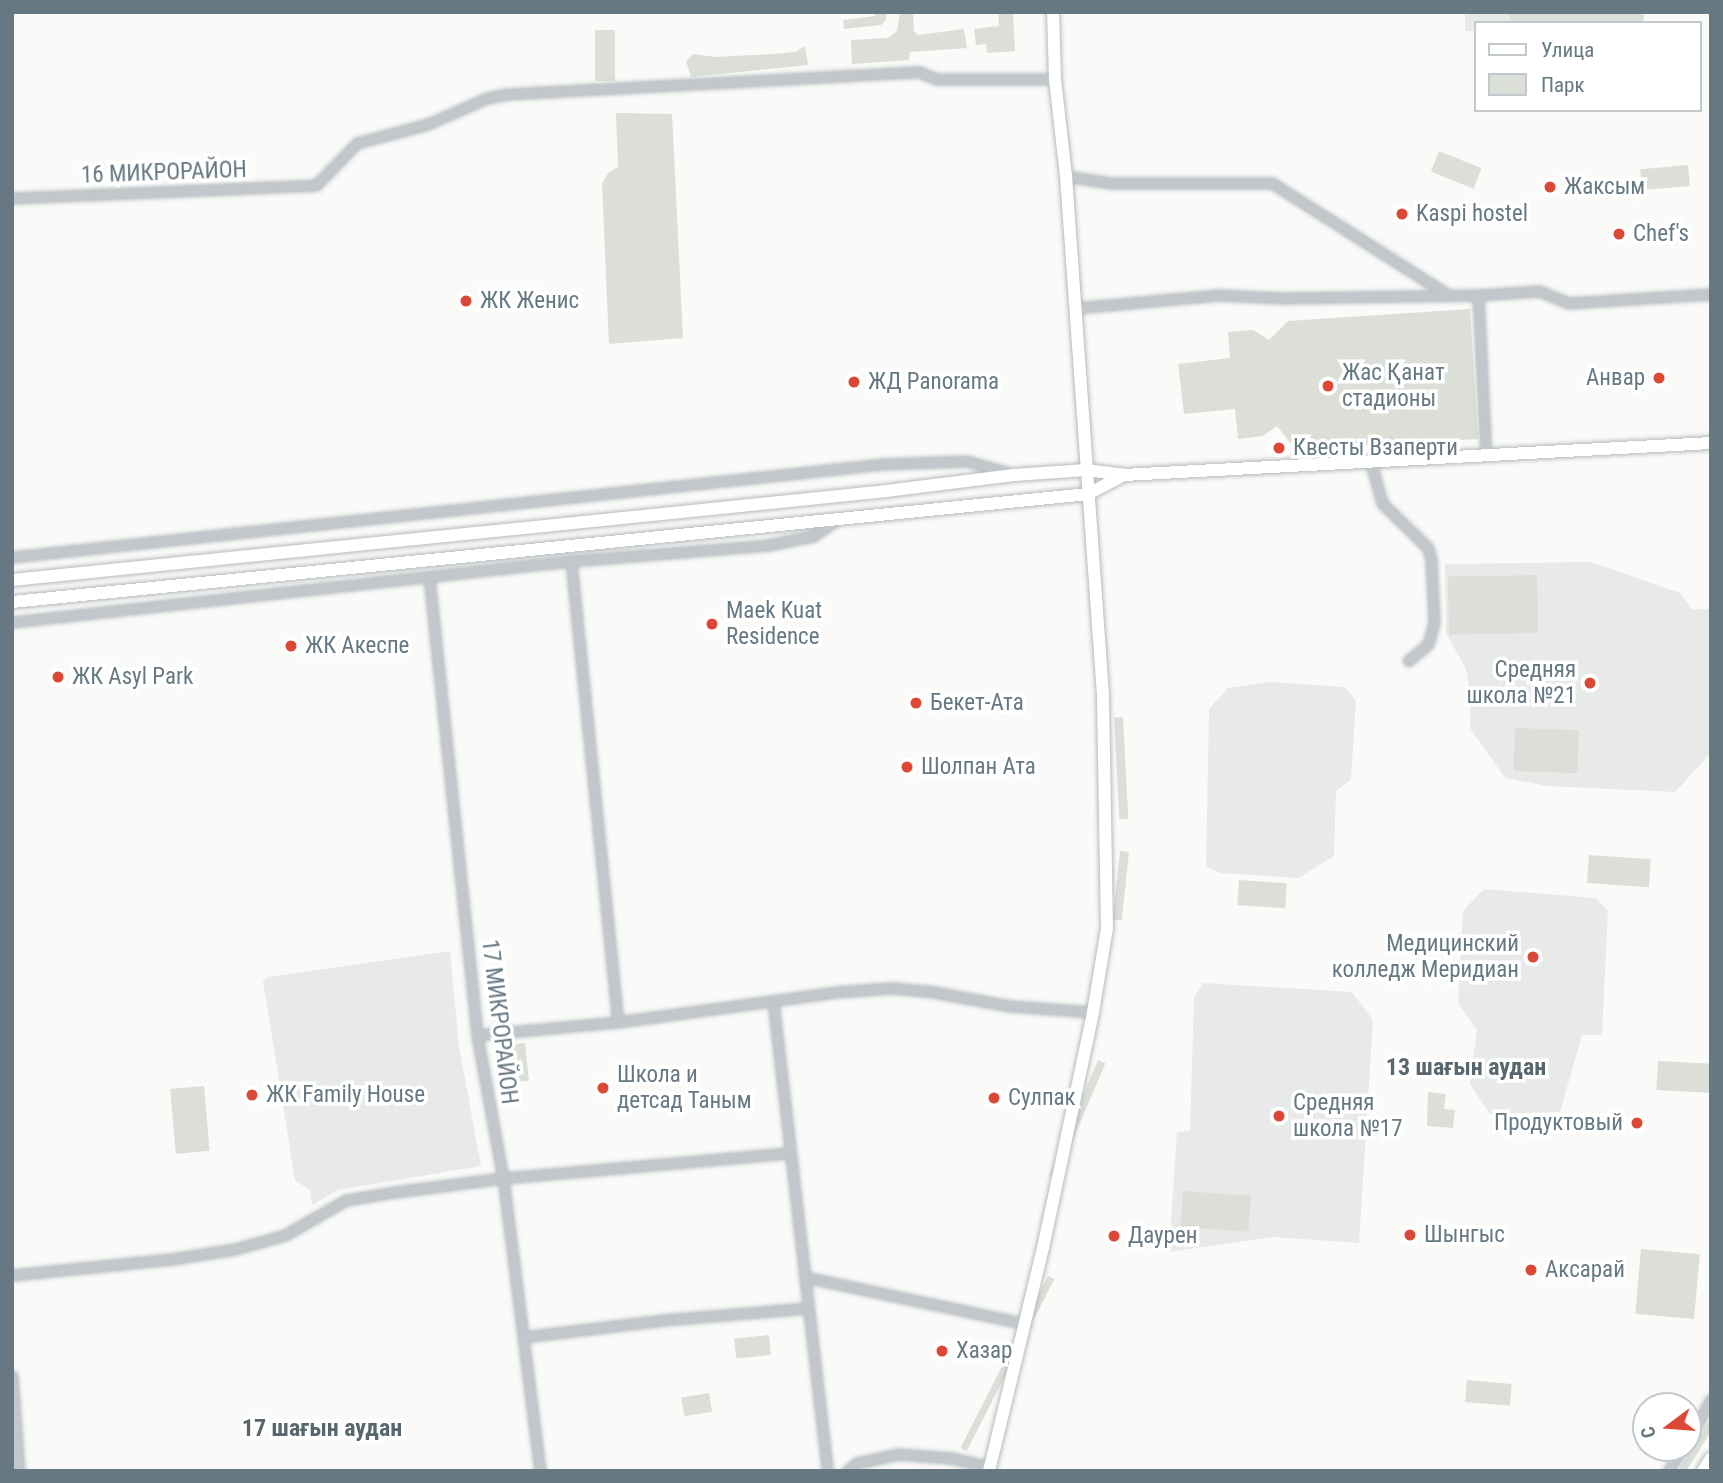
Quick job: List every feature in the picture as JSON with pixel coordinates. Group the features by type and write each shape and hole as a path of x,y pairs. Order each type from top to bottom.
{"main road":[{"path":"990,1469 1026,1324 1093,1012 1107,928 1103,695 1066,176 1055,79 1053,12"},
{"path":"12,580 878,492 1014,475 1086,470 1125,475 1711,443"},
{"path":"12,602 1088,494 1125,475"},
{"path":"355,545 358,567"},
{"path":"1703,1471 1711,1458"}],"street":[{"name":"16 МИКРОРАЙОН","path":"12,198 316,185 357,143 428,124 487,98 508,94 602,92 919,72 936,79 1055,79"},
{"path":"1066,176 1110,183 1272,183 1283,187 1448,295"},
{"path":"1076,308 1218,295 1281,298 1478,295 1539,291 1567,303 1711,294"},
{"path":"1478,295 1486,456"},
{"path":"12,557 883,464 967,461 1014,475"},
{"path":"1371,463 1382,503 1428,548 1431,560 1434,622 1428,644 1408,661"},
{"path":"12,622 571,561 768,545 813,536 840,517"},
{"path":"571,561 618,1022"},
{"name":"17 МИКРОРАЙОН","path":"429,577 477,1035 503,1178 540,1471"},
{"path":"477,1035 618,1022 891,988 1010,1006 1093,1012"},
{"path":"773,1001 827,1471"},
{"path":"12,1275 235,1250 285,1235 346,1200 503,1178 790,1153"},
{"path":"805,1277 1026,1324"},
{"path":"523,1337 664,1320 807,1308"},
{"path":"12,1376 19,1471"},
{"path":"1702,1415 1711,1399"},
{"path":"847,1471 857,1463 898,1454 951,1458 990,1469"}],"shaded area":[{"path":"1465,12 1644,12 1644,21 1474,21 1474,31 1465,31"},
{"name":"Средняя школа №21","path":"1591,562 1680,593 1692,609 1711,609 1711,753 1675,792 1548,786 1505,778 1470,728 1471,697 1466,669 1446,633 1445,564"},
{"path":"1271,682 1345,687 1356,701 1351,779 1336,791 1334,856 1299,878 1221,873 1206,867 1209,709 1228,688"},
{"name":"Медицинский колледж Меридиан","path":"1484,889 1595,898 1608,910 1602,1035 1582,1035 1560,1112 1490,1114 1470,1084 1477,1030 1458,1003 1463,911"},
{"path":"450,951 459,1046 481,1166 338,1190 312,1205 310,1190 295,1180 263,981 268,977"},
{"name":"Средняя школа №17","path":"1203,983 1352,992 1373,1020 1359,1243 1272,1237 1169,1252 1177,1132 1190,1131 1194,997"}],"green space":[{"path":"875,12 887,12 886,20 881,25 844,29 843,20 875,16"},
{"path":"900,12 913,12 914,31 918,35 964,29 967,48 910,52 909,60 852,64 851,40 888,38 897,31"},
{"path":"998,12 1013,12 1015,51 987,53 986,44 976,45 974,29 999,26"},
{"path":"1510,12 1643,12 1643,21 1510,21"},
{"path":"595,30 615,30 615,81 595,81"},
{"path":"805,46 808,65 691,77 686,61 693,54 716,57 774,54 795,52"},
{"path":"616,113 672,114 683,338 609,344 602,184 608,173 618,167"},
{"path":"1439,151 1482,168 1473,189 1431,171"},
{"path":"1688,165 1690,186 1642,190 1640,169"},
{"name":"Жас Қанат стадионы","path":"1470,309 1478,439 1295,449 1277,426 1263,436 1238,439 1235,409 1184,414 1178,364 1230,358 1228,332 1253,330 1269,340 1288,321"},
{"path":"1537,575 1538,633 1449,635 1448,577"},
{"path":"1114,717 1123,717 1128,819 1119,819"},
{"path":"1515,728 1579,730 1577,773 1513,771"},
{"path":"1120,851 1129,852 1122,921 1113,920"},
{"path":"1589,855 1651,859 1649,887 1587,883"},
{"path":"1239,880 1287,883 1285,908 1237,905"},
{"path":"525,1043 529,1081 508,1083 504,1045"},
{"path":"1098,1060 1105,1063 1056,1179 1049,1176"},
{"path":"1658,1061 1711,1064 1709,1093 1656,1090"},
{"path":"204,1086 210,1151 176,1154 170,1089"},
{"path":"1428,1092 1446,1094 1444,1109 1455,1110 1453,1128 1427,1126"},
{"path":"1183,1191 1251,1196 1248,1232 1180,1227"},
{"path":"1641,1249 1700,1254 1694,1319 1635,1314"},
{"path":"1048,1276 1054,1279 967,1451 960,1448"},
{"path":"769,1335 771,1355 736,1359 734,1339"},
{"path":"1467,1380 1512,1384 1510,1406 1465,1402"},
{"path":"709,1393 712,1412 684,1416 681,1397"},
{"path":"1711,1418 1711,1431 1702,1446 1702,1432"},
{"path":"1684,1462 1692,1462 1686,1471 1678,1471"}],"place":[{"name":"Жаксым","path":"1550,187"},
{"name":"Kaspi hostel","path":"1402,214"},
{"name":"Chef's","path":"1619,234"},
{"name":"ЖК Женис","path":"466,301"},
{"name":"Анвар","path":"1659,378"},
{"name":"ЖД Panorama","path":"854,382"},
{"name":"Жас Қанат стадионы","path":"1328,386"},
{"name":"Квесты Взаперти","path":"1279,448"},
{"name":"Maek Kuat Residence","path":"712,624"},
{"name":"ЖК Акеспе","path":"291,646"},
{"name":"ЖК Asyl Park","path":"58,677"},
{"name":"Средняя школа №21","path":"1590,683"},
{"name":"Бекет-Ата","path":"916,703"},
{"name":"Шолпан Ата","path":"907,767"},
{"name":"Медицинский колледж Меридиан","path":"1533,957"},
{"name":"Школа и детсад Таным","path":"603,1088"},
{"name":"ЖК Family House","path":"252,1095"},
{"name":"Сулпак","path":"994,1098"},
{"name":"Средняя школа №17","path":"1279,1116"},
{"name":"Продуктовый","path":"1637,1123"},
{"name":"Шынгыс","path":"1410,1235"},
{"name":"Даурен","path":"1114,1236"},
{"name":"Аксарай","path":"1531,1270"},
{"name":"Хазар","path":"942,1351"}],"district":[{"name":"13 шағын аудан","path":"1466,1068"},
{"name":"17 шағын аудан","path":"322,1429"}]}
